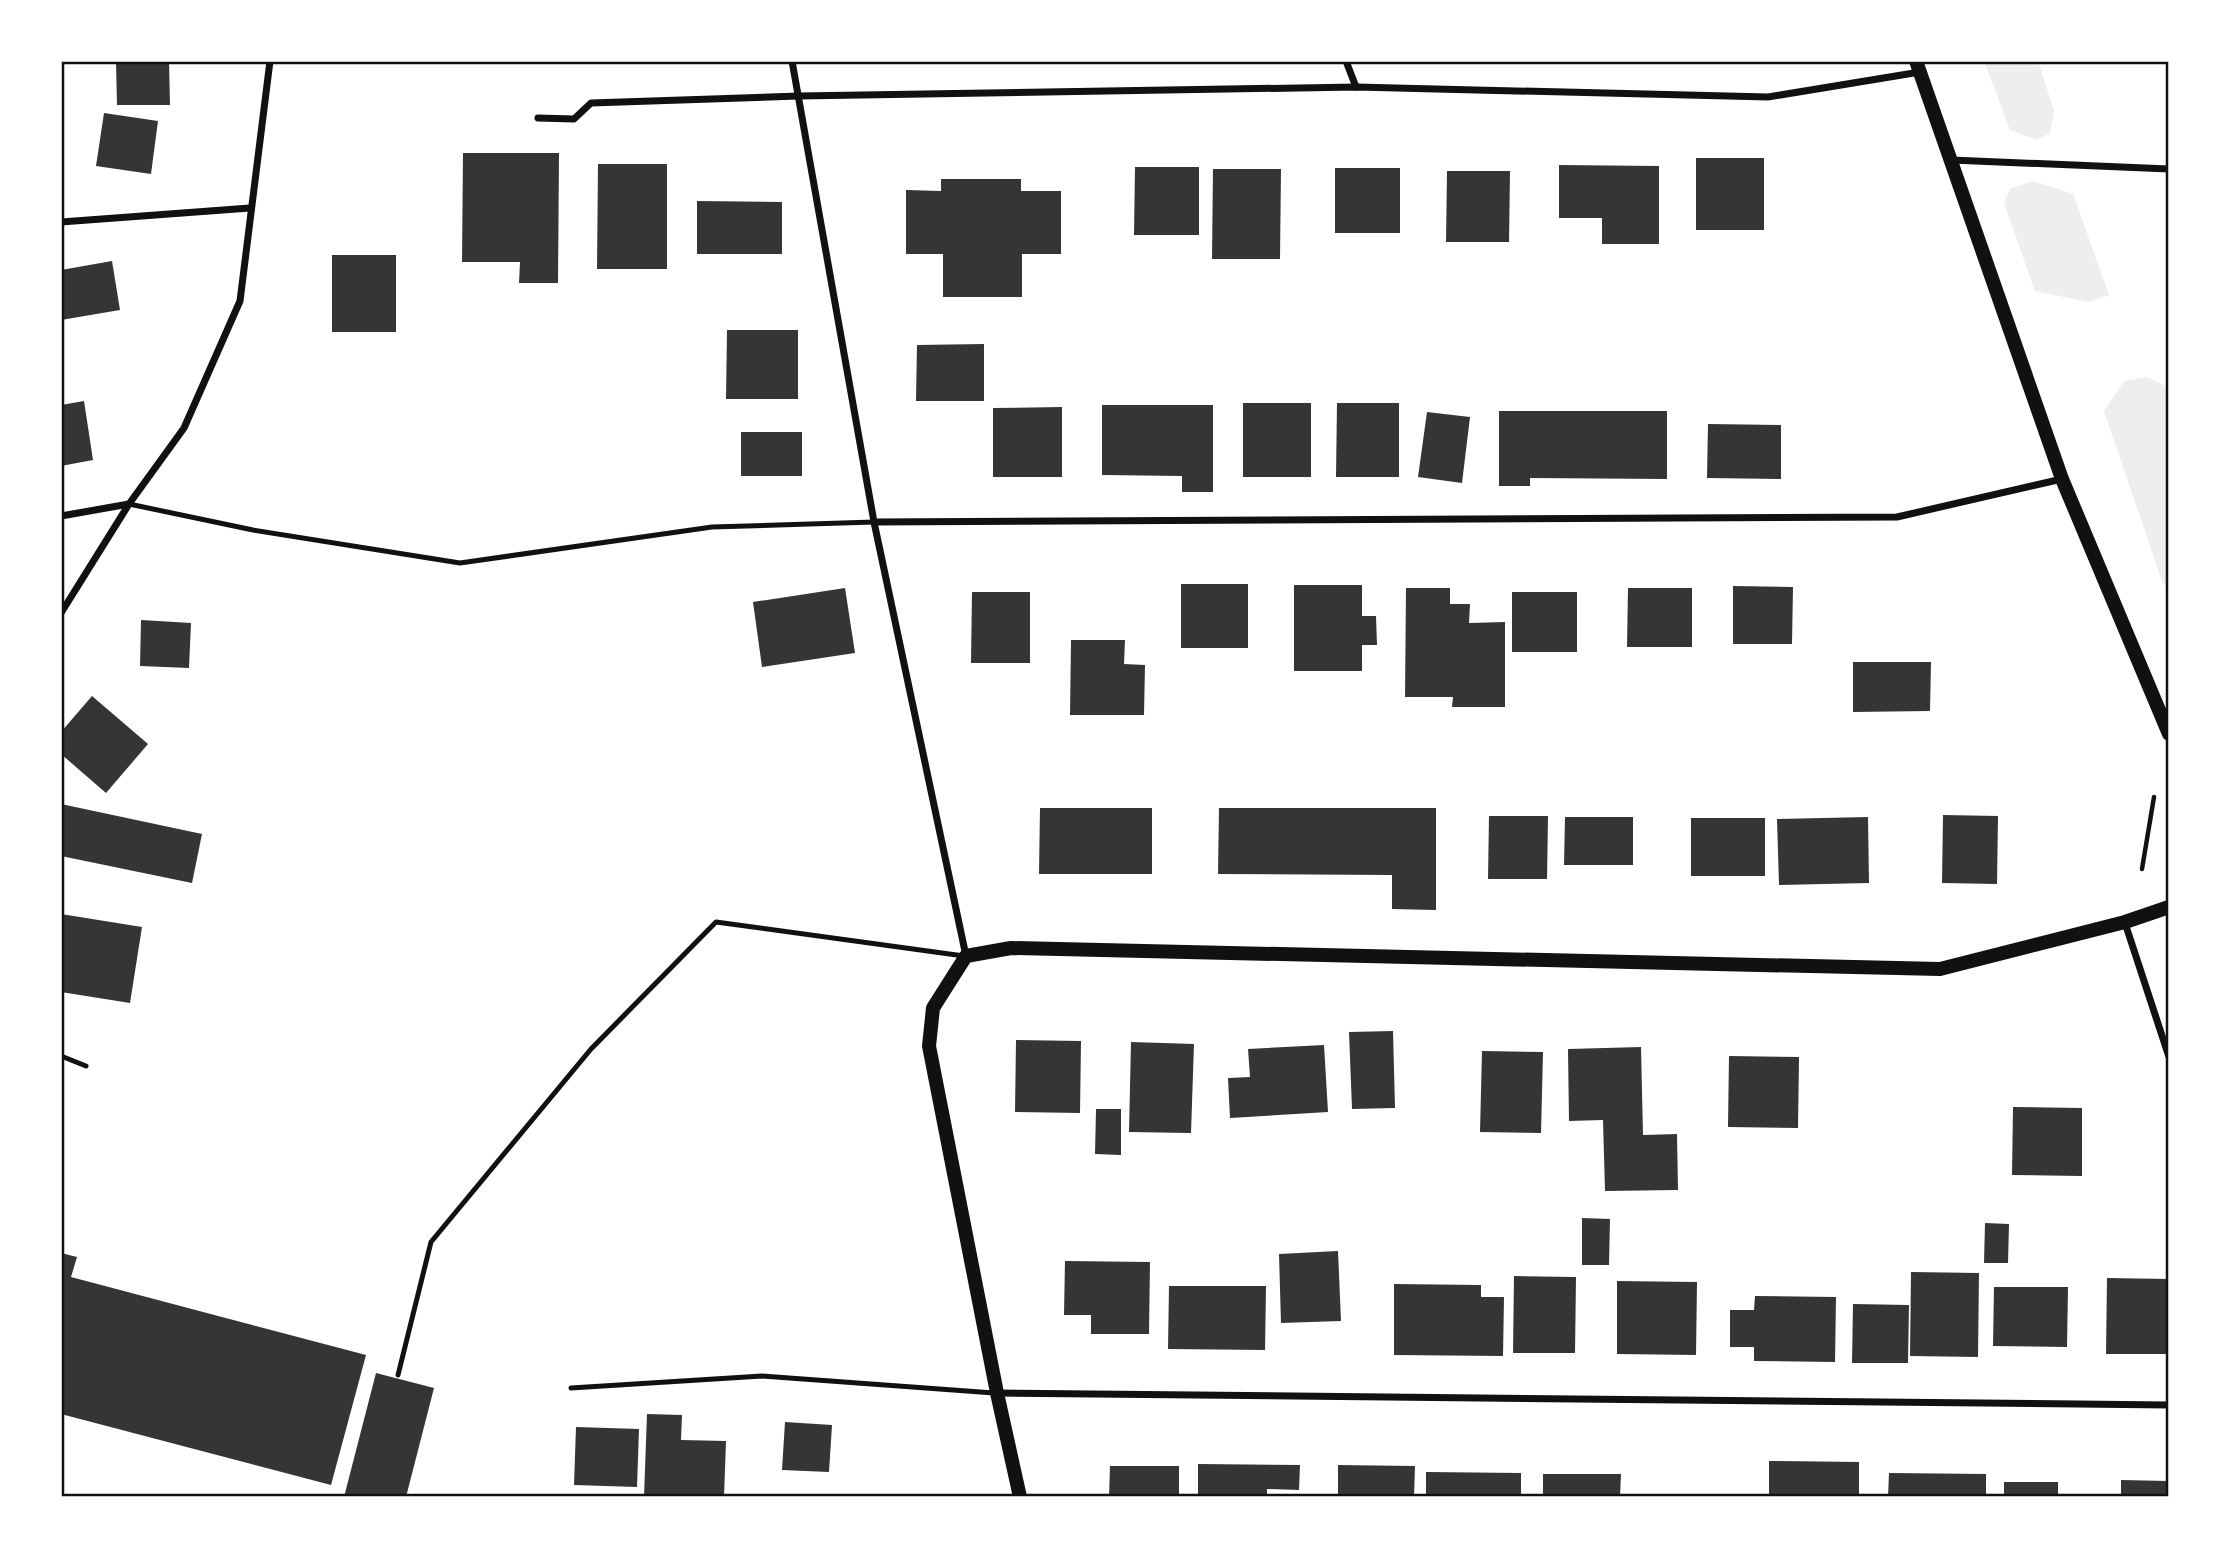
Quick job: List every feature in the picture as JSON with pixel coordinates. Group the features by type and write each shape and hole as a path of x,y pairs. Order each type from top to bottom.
{"main road":[{"path":"1918,66 2062,479 2169,734"},
{"path":"1020,1497 997,1394 929,1046 933,1008 966,956 1011,948 1940,969 2125,922 2169,907"}],"street":[{"path":"61,613 129,503 184,428 240,301 270,61"},
{"path":"792,61 874,522 966,956"},
{"path":"1346,61 1356,87"},
{"path":"538,118 574,120 592,103 799,96 1356,87 1768,97 1918,66"},
{"path":"1951,160 2169,169"},
{"path":"61,222 250,208"},
{"path":"874,522 1897,517 2062,479"},
{"path":"61,516 129,503"},
{"path":"2125,922 2169,1057"},
{"path":"997,1394 2169,1405"}],"lane":[{"path":"129,503 253,530 460,563 712,527 874,522"},
{"path":"398,1375 431,1242 591,1049 716,922 966,956"},
{"path":"61,1056 86,1066"},
{"path":"571,1388 762,1376 997,1394"}],"path":[{"path":"2142,869 2154,797"}],"shaded area":[{"path":"1984,61 2038,61 2054,111 2050,133 2037,140 2010,130"},
{"path":"2033,181 2073,194 2109,295 2088,302 2035,291 2004,203 2010,189"},
{"path":"2147,377 2164,385 2169,398 2169,591 2162,581 2104,411 2124,381"}],"building":[{"path":"169,61 170,105 117,105 116,62"},
{"path":"104,113 158,121 151,174 96,166"},
{"path":"463,153 559,153 558,283 519,283 520,262 462,262"},
{"path":"1696,158 1764,158 1764,230 1696,230"},
{"path":"598,164 667,164 667,269 597,269"},
{"path":"1559,165 1659,166 1659,244 1602,244 1602,218 1559,218"},
{"path":"1135,167 1199,167 1199,235 1134,235"},
{"path":"1335,168 1400,168 1400,233 1335,233"},
{"path":"1213,169 1281,169 1280,259 1212,259"},
{"path":"1447,171 1510,171 1509,242 1446,242"},
{"path":"941,179 1021,179 1021,191 1061,191 1061,254 1022,254 1022,297 943,297 943,254 906,254 906,190 941,191"},
{"path":"697,201 782,202 782,254 697,254"},
{"path":"332,255 396,255 396,332 332,332"},
{"path":"112,261 120,310 61,320 61,270"},
{"path":"727,330 798,330 798,399 726,399"},
{"path":"984,344 984,401 916,401 917,345"},
{"path":"84,401 93,460 61,466 61,405"},
{"path":"1243,403 1311,403 1311,477 1243,477"},
{"path":"1337,403 1399,403 1399,477 1336,477"},
{"path":"1102,405 1213,405 1213,492 1182,492 1182,476 1102,475"},
{"path":"1062,407 1062,477 993,477 993,408"},
{"path":"1499,411 1667,411 1667,479 1530,478 1530,486 1499,486"},
{"path":"1427,412 1470,417 1462,483 1418,477"},
{"path":"1708,424 1781,425 1781,479 1707,478"},
{"path":"741,432 802,432 802,476 741,476"},
{"path":"1181,584 1248,584 1248,648 1181,648"},
{"path":"1294,585 1362,585 1362,616 1376,616 1377,645 1362,645 1362,671 1294,671"},
{"path":"1733,586 1793,587 1792,644 1733,644"},
{"path":"845,588 855,653 762,667 753,602"},
{"path":"1406,588 1450,588 1450,604 1470,604 1469,623 1505,622 1505,707 1452,707 1453,697 1405,697"},
{"path":"1628,588 1692,588 1692,647 1627,647"},
{"path":"972,592 1030,592 1030,663 971,663"},
{"path":"1512,592 1577,592 1577,652 1512,652"},
{"path":"141,620 191,623 189,668 140,666"},
{"path":"1071,640 1125,640 1124,664 1145,665 1144,715 1070,715"},
{"path":"1853,662 1931,662 1930,711 1853,712"},
{"path":"92,696 148,744 106,793 61,754 61,732"},
{"path":"61,804 202,834 192,883 61,856"},
{"path":"1040,808 1152,808 1152,874 1039,874"},
{"path":"1219,808 1436,808 1436,910 1392,909 1392,875 1218,874"},
{"path":"1943,815 1998,816 1997,884 1942,883"},
{"path":"1489,816 1548,816 1547,879 1488,879"},
{"path":"1565,817 1633,817 1633,865 1564,865"},
{"path":"1868,817 1869,883 1779,885 1777,819"},
{"path":"1691,818 1765,818 1765,876 1691,876"},
{"path":"61,914 142,927 130,1003 61,992"},
{"path":"1393,1031 1395,1108 1352,1109 1349,1032"},
{"path":"1016,1040 1081,1041 1080,1113 1015,1112"},
{"path":"1131,1042 1194,1044 1191,1133 1129,1132"},
{"path":"1324,1045 1328,1112 1230,1118 1228,1078 1250,1077 1248,1049"},
{"path":"1641,1047 1643,1135 1677,1134 1678,1190 1605,1191 1603,1120 1569,1121 1568,1049"},
{"path":"1482,1051 1543,1052 1541,1133 1480,1132"},
{"path":"1729,1056 1799,1057 1798,1128 1728,1127"},
{"path":"2013,1107 2082,1108 2082,1176 2012,1175"},
{"path":"1096,1109 1121,1109 1121,1155 1095,1154"},
{"path":"1582,1218 1610,1219 1609,1265 1582,1265"},
{"path":"1985,1223 2009,1224 2008,1263 1984,1263"},
{"path":"1338,1251 1341,1321 1281,1323 1279,1254"},
{"path":"61,1253 77,1257 71,1277 366,1355 331,1485 61,1414"},
{"path":"1065,1261 1150,1262 1149,1334 1091,1334 1091,1315 1064,1315"},
{"path":"1911,1272 1979,1273 1978,1357 1910,1356"},
{"path":"1514,1276 1576,1277 1575,1353 1513,1353"},
{"path":"2107,1278 2169,1279 2169,1354 2106,1354"},
{"path":"1617,1281 1697,1282 1696,1355 1617,1354"},
{"path":"1394,1284 1481,1285 1481,1297 1504,1297 1503,1356 1394,1355"},
{"path":"1169,1286 1266,1286 1265,1350 1168,1349"},
{"path":"1994,1287 2068,1287 2067,1347 1993,1346"},
{"path":"1755,1296 1836,1297 1835,1362 1754,1361 1754,1347 1730,1347 1730,1310 1754,1310"},
{"path":"1853,1304 1909,1305 1908,1363 1852,1363"},
{"path":"376,1373 434,1388 406,1497 344,1497"},
{"path":"647,1414 682,1415 681,1440 726,1441 724,1497 644,1497"},
{"path":"785,1422 832,1425 829,1472 782,1470"},
{"path":"576,1427 639,1429 637,1487 574,1485"},
{"path":"1769,1461 1859,1462 1859,1497 1769,1497"},
{"path":"1198,1464 1300,1465 1299,1490 1267,1489 1267,1497 1198,1497"},
{"path":"1338,1465 1415,1466 1414,1497 1338,1497"},
{"path":"1110,1466 1179,1466 1179,1497 1109,1497"},
{"path":"1426,1472 1521,1473 1521,1497 1426,1497"},
{"path":"1889,1473 1986,1474 1986,1497 1888,1497"},
{"path":"1543,1474 1621,1474 1620,1497 1543,1497"},
{"path":"2121,1480 2168,1481 2168,1497 2121,1497"},
{"path":"2004,1482 2058,1482 2058,1497 2004,1497"}]}
